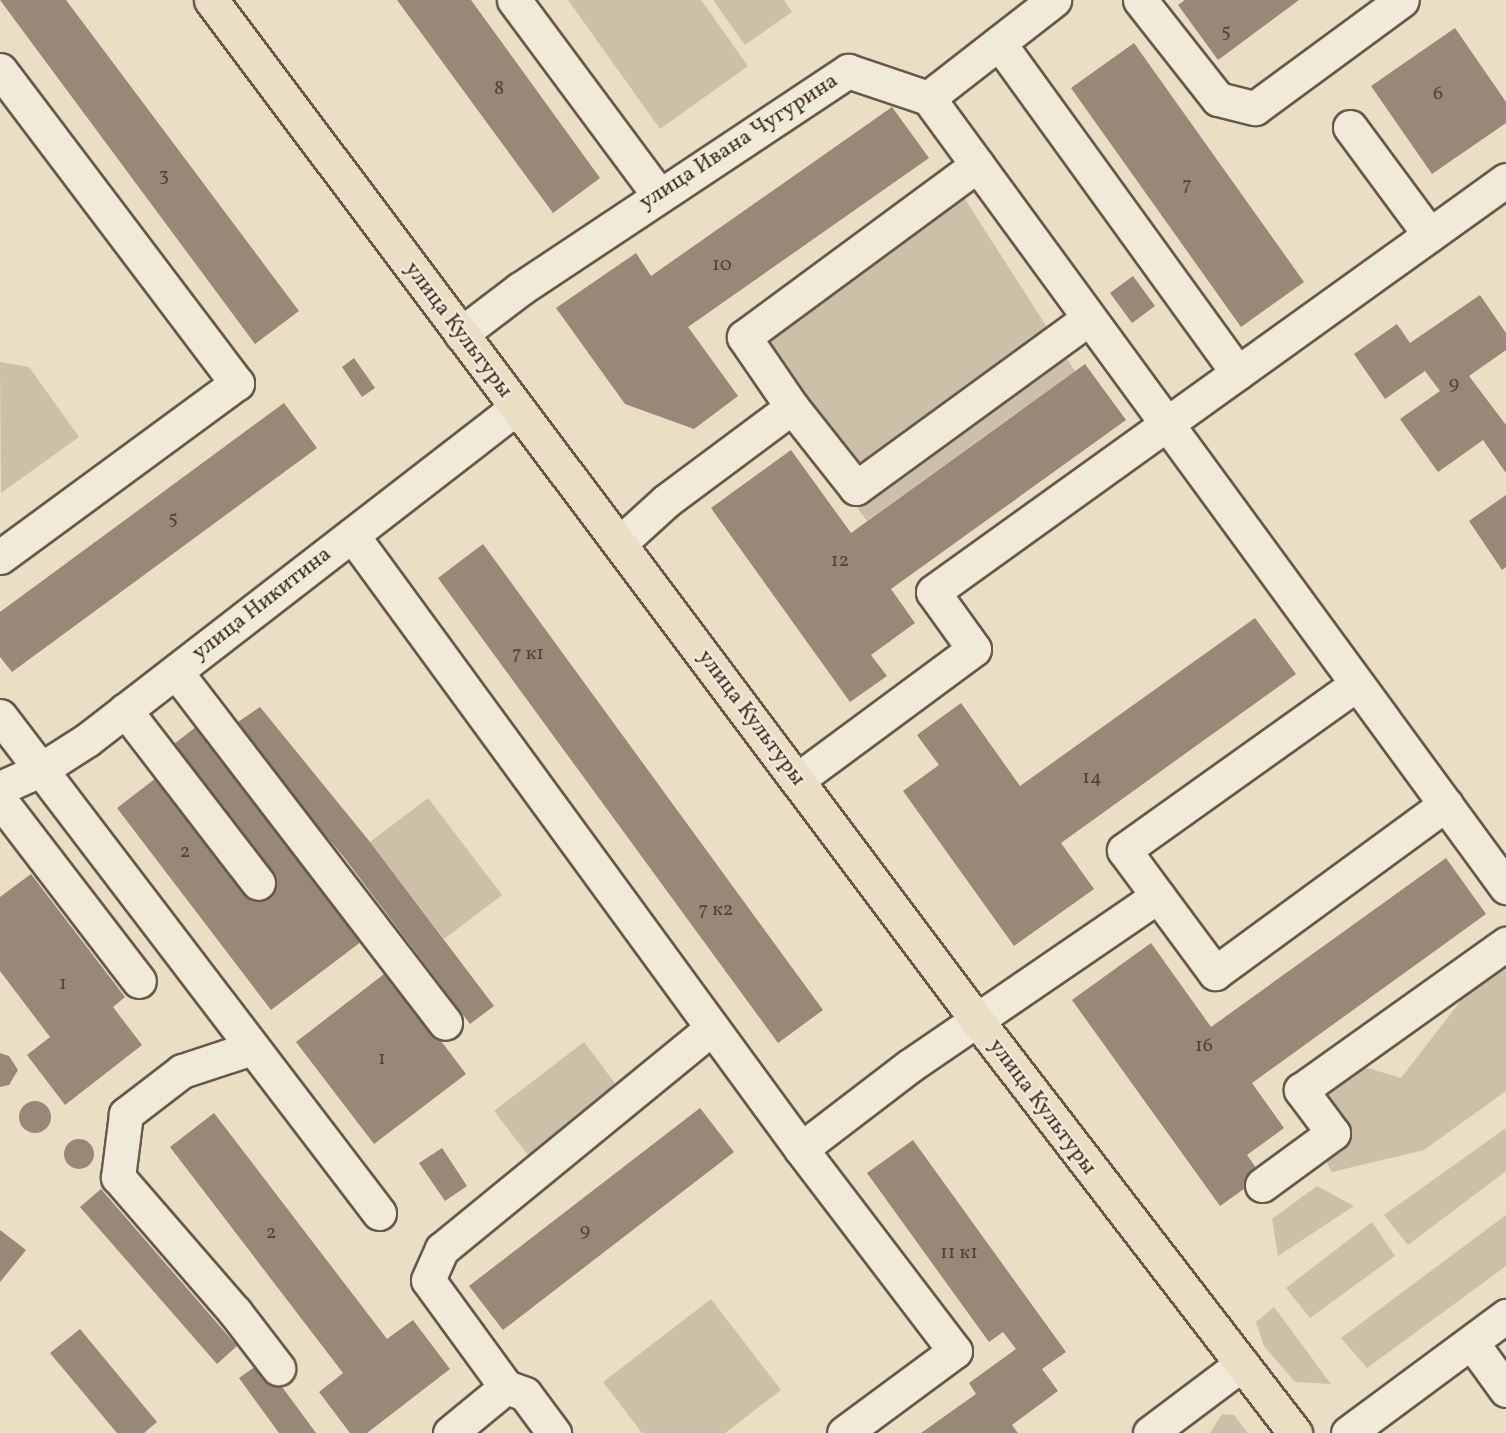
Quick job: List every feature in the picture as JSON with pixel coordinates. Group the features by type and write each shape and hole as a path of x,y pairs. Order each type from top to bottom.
{"main road":[{"name":"улица Культуры","path":"211,0 976,1019 1295,1433"}],"street":[{"path":"514,0 659,195"},
{"path":"1054,0 928,98 1506,887"},
{"path":"1140,0 1218,99 1255,108 1402,0"},
{"path":"999,43 1238,373"},
{"path":"0,70 237,383 0,557"},
{"name":"улица Ивана Чугурина","path":"461,334 659,195 848,71 928,98"},
{"path":"1350,127 1430,235"},
{"path":"977,165 744,337 792,407 856,488 1089,318"},
{"path":"797,780 974,649 933,592 1506,180"},
{"path":"620,543 666,501 792,407"},
{"name":"улица Никитина","path":"0,788 40,770 125,711 516,408"},
{"path":"352,535 801,1149 955,1351 844,1433"},
{"path":"176,672 445,1023"},
{"path":"1357,684 1124,850 1215,973 1446,804"},
{"path":"125,711 258,883"},
{"path":"0,716 379,1213"},
{"path":"0,800 139,981"},
{"path":"801,1149 976,1019 1158,896"},
{"path":"1262,1185 1333,1132 1301,1090 1506,944"},
{"path":"554,1433 525,1394 506,1387 428,1280 442,1248 712,1028"},
{"path":"252,1048 182,1071 126,1114 118,1178 235,1312 278,1368"},
{"path":"1348,1433 1506,1316"},
{"path":"1472,1343 1506,1390"},
{"path":"1150,1433 1242,1364"},
{"path":"450,1433 506,1387"}],"shaded area":[{"path":"568,0 701,0 748,66 660,129"},
{"path":"713,0 784,0 792,12 745,45"},
{"path":"954,182 1075,371 867,521 733,341"},
{"path":"0,362 29,367 79,437 1,493"},
{"path":"428,798 502,895 444,939 370,842"},
{"path":"1506,953 1506,1091 1424,1150 1332,1172 1296,1111 1355,1064 1401,1078 1490,963"},
{"path":"584,1042 617,1086 528,1155 494,1111"},
{"path":"1506,1128 1506,1171 1408,1245 1384,1215"},
{"path":"1317,1186 1354,1206 1278,1256 1272,1219"},
{"path":"1506,1215 1506,1266 1367,1368 1341,1338"},
{"path":"1372,1222 1395,1256 1310,1318 1286,1288"},
{"path":"711,1299 781,1390 725,1433 642,1433 603,1382"},
{"path":"1274,1307 1331,1384 1295,1382 1264,1346 1256,1322"},
{"path":"1222,1414 1234,1415 1248,1433 1210,1433"}],"building":[{"path":"0,0 66,0 299,311 255,344"},
{"path":"397,0 471,0 600,178 553,213"},
{"path":"1185,0 1299,0 1218,60 1178,5"},
{"path":"1455,28 1506,102 1506,123 1432,174 1371,86"},
{"path":"1134,43 1304,282 1241,327 1071,88"},
{"path":"892,107 929,158 688,327 738,396 694,429 625,404 556,308 636,253 651,276"},
{"path":"1133,276 1155,306 1132,323 1110,293"},
{"path":"1480,295 1506,333 1506,350 1469,376 1506,425 1506,473 1483,440 1438,472 1400,419 1440,391 1425,371 1385,399 1354,354 1397,324 1410,343"},
{"path":"354,358 375,388 362,397 342,367"},
{"path":"1085,364 1126,420 891,589 915,623 871,655 887,676 850,702 711,508 791,450 851,533"},
{"path":"284,403 317,448 12,672 0,657 0,612"},
{"path":"1506,495 1506,567 1502,570 1469,521"},
{"path":"483,544 823,1010 778,1043 438,578"},
{"path":"1255,618 1296,674 1061,843 1094,889 1014,946 903,791 939,765 917,735 961,703 1020,786"},
{"path":"260,707 370,842 494,1006 470,1024 343,856 232,726"},
{"path":"201,723 366,938 271,1010 117,808 160,775 169,748"},
{"path":"1446,858 1486,914 1252,1083 1284,1128 1247,1155 1262,1176 1220,1206 1072,1000 1151,943 1211,1027"},
{"path":"31,874 125,997 113,1007 142,1045 65,1105 27,1055 50,1037 0,971 0,897"},
{"path":"388,971 466,1074 374,1144 296,1042"},
{"path":"0,1053 9,1056 18,1070 9,1085 0,1087"},
{"path":"35,1101 47,1105 51,1117 47,1129 35,1133 23,1129 19,1117 23,1105"},
{"path":"700,1108 734,1152 503,1330 469,1286"},
{"path":"214,1113 387,1339 413,1320 450,1369 367,1433 350,1433 319,1392 343,1373 170,1147"},
{"path":"79,1139 90,1143 94,1154 90,1165 79,1169 68,1165 64,1154 68,1143"},
{"path":"913,1140 1066,1352 1042,1369 1058,1391 1012,1425 1018,1433 921,1433 976,1394 969,1383 1016,1349 1003,1332 989,1342 867,1173"},
{"path":"442,1148 467,1186 445,1201 419,1163"},
{"path":"101,1189 237,1346 217,1364 80,1207"},
{"path":"0,1230 26,1250 0,1282"},
{"path":"80,1329 157,1422 144,1433 117,1433 50,1353"},
{"path":"263,1361 316,1433 279,1433 239,1378"}]}
